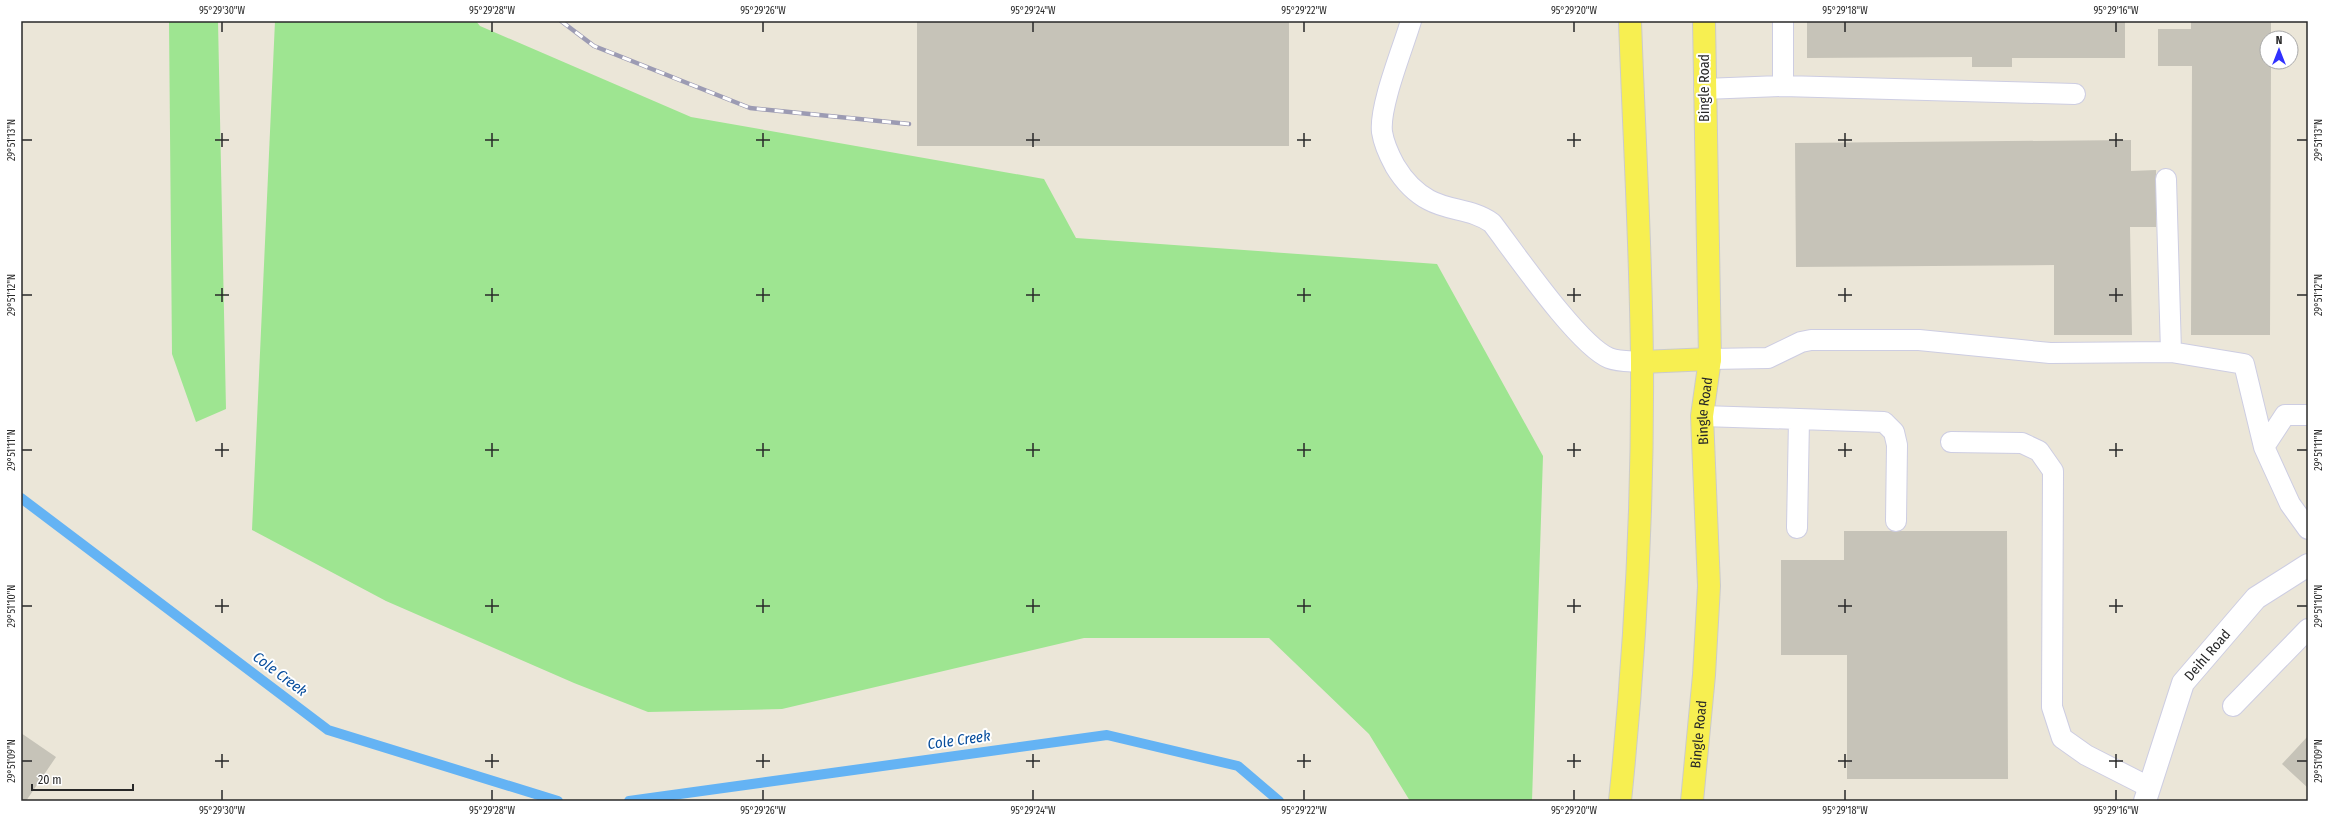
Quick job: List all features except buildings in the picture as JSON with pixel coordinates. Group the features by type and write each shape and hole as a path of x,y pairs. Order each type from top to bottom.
{"main road":[{"path":"1620,801 1628,720 1639,551 1642,362 1630,21"},
{"name":"Bingle Road","path":"1692,801 1704,675 1709,586 1702,416 1710,358 1704,89 1704,21"},
{"path":"1642,362 1710,358"}],"street":[{"name":"Deihl Road","path":"2147,794 2183,683 2256,598 2308,565"}],"lane":[{"path":"1411,21 1385,105 1382,131 1387,151 1402,179 1418,193 1431,201 1482,216 1492,223 1563,314 1596,351 1616,360 1642,362"},
{"path":"1783,21 1783,86"},
{"path":"1704,89 1783,86 2074,94"},
{"path":"2166,179 2172,352"},
{"path":"1710,358 1768,358 1801,342 1811,340 1925,340 2050,353 2172,352 2244,364 2264,447 2290,504 2308,529"},
{"path":"2264,447 2285,415 2308,415"},
{"path":"1702,416 1884,422 1894,432 1897,445 1896,521"},
{"path":"1797,528 1799,419"},
{"path":"1951,442 2022,444 2038,451 2053,471 2052,707 2062,738 2147,794"},
{"path":"2233,706 2308,629"}],"green space":[{"path":"169,21 218,21 226,409 196,422 172,354"},
{"path":"275,21 476,21 480,26 691,117 1044,179 1076,238 1437,264 1543,456 1532,801 1410,801 1369,734 1269,638 1084,638 782,709 648,712 574,683 386,601 252,530"}],"waterway":[{"name":"Cole Creek","path":"21,498 328,730 558,801"},
{"name":"Cole Creek","path":"629,801 1107,735 1238,766 1279,801"}],"railway":[{"path":"561,21 594,46 750,108 909,124"}]}
